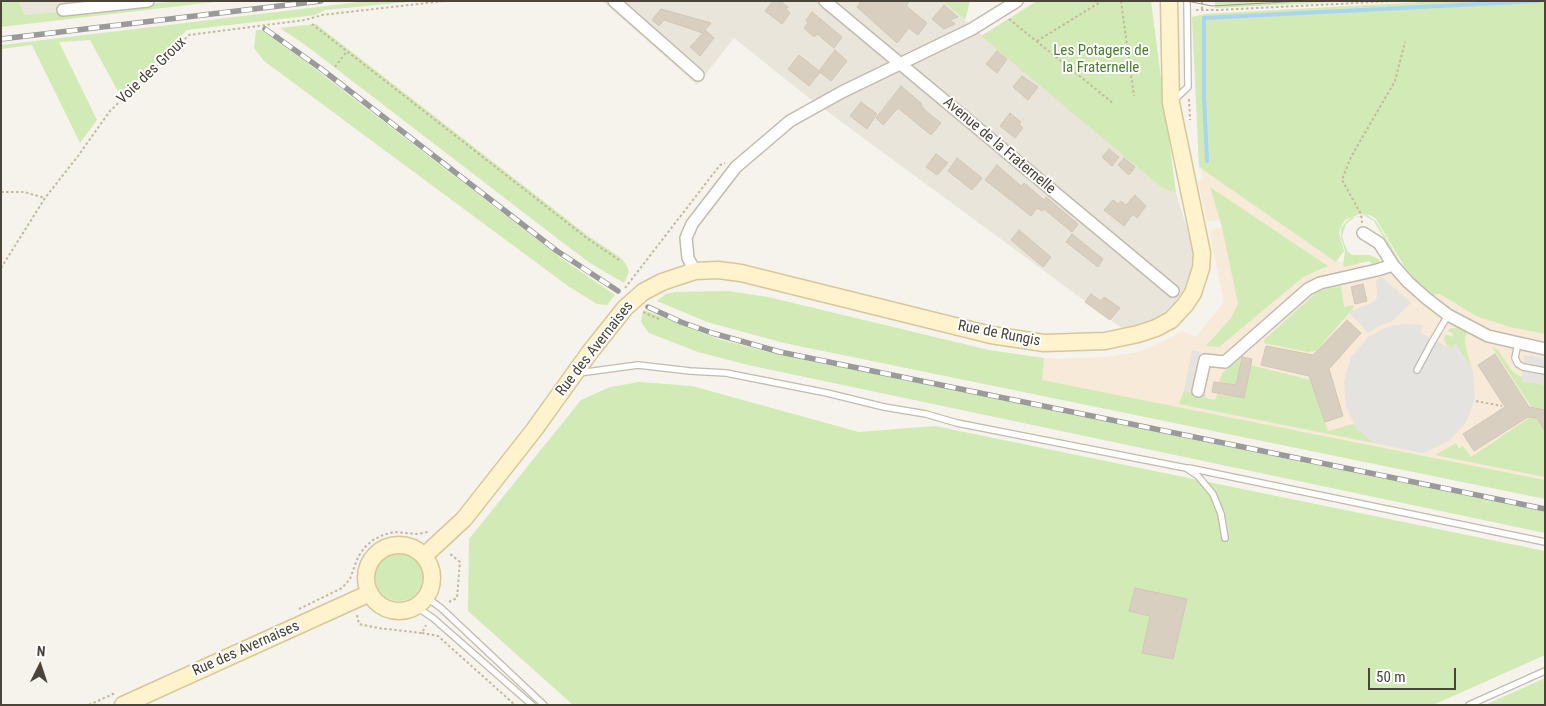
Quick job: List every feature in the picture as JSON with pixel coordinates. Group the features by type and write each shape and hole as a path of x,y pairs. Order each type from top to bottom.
{"main road":[{"name":"Rue de Rungis","path":"695,271 718,270 741,273 982,332 1044,343 1105,340 1138,334 1156,328 1171,320 1188,300 1196,284 1202,260 1201,244 1171,103 1169,1"},
{"name":"Rue des Avernaises","path":"424,556 464,519 534,430 625,308 643,292 662,282 695,271"},
{"path":"403,545 415,548 424,556 430,565 432,576 431,587 420,602 405,610 395,610 381,604 370,593 366,581 367,570 372,559 380,550 403,545"},
{"name":"Rue des Avernaises","path":"119,699 370,593"}],"street":[{"path":"63,10 148,1"},
{"path":"614,1 698,75"},
{"name":"Avenue de la Fraternelle","path":"824,1 1173,291"},
{"path":"695,271 688,258 686,238 692,224 736,166 790,121 842,92 972,29 1017,1"},
{"path":"1363,233 1379,243 1393,265 1408,282 1448,315 1488,336 1545,350"},
{"path":"1198,391 1205,360 1225,362 1308,289 1320,283 1393,265"}],"lane":[{"path":"1171,103 1188,87 1187,1"},
{"path":"1417,370 1448,315"},
{"path":"1518,343 1515,358 1518,364 1523,367 1545,371"},
{"path":"574,374 638,365 726,373 827,393 957,423 1545,542"},
{"path":"1186,468 1198,476 1213,494 1221,514 1225,538"},
{"path":"420,602 433,618 532,705"},
{"path":"420,602 442,608 544,705"},
{"path":"1469,705 1545,671"}],"path":[{"name":"Voie des Groux","path":"1,268 45,198 110,111 189,35 305,20 322,15 444,1"},
{"path":"1037,41 1102,1"},
{"path":"1120,1 1134,96"},
{"path":"1202,1 1202,9"},
{"path":"1186,10 1395,1"},
{"path":"1007,17 1114,104"},
{"path":"312,24 588,239 619,260"},
{"path":"1363,233 1361,214 1342,180 1351,156 1395,81 1404,42"},
{"path":"335,67 348,51"},
{"path":"623,290 720,165 726,162 736,166"},
{"path":"1,192 24,192 45,198"},
{"path":"643,312 659,318"},
{"path":"1476,401 1502,406"},
{"path":"291,612 342,588 350,579 361,553 382,535 394,532 418,534 429,532"},
{"path":"422,633 438,636 515,705"},
{"path":"89,705 119,699"}],"shaded area":[{"path":"18,1 153,1 154,4 25,15"},
{"path":"602,1 942,1 1162,188 1176,193 1193,253 1191,270 1183,292 1165,312 1154,319 1123,329 809,98 734,38 697,85"},
{"path":"1199,167 1339,262 1420,272 1545,325 1545,480 1041,380 1044,358 1105,357 1138,352 1182,331 1196,337 1224,302 1209,230 1222,227 1220,220 1207,222 1198,181 1204,178"},
{"path":"1381,276 1411,303 1392,321 1368,333 1349,312 1375,301 1377,297 1376,282"},
{"path":"1423,325 1421,333 1450,348 1456,344 1473,371 1475,398 1467,421 1449,441 1423,453 1374,443 1357,429 1346,407 1344,381 1351,357 1368,337 1389,326"},
{"path":"1192,350 1201,352 1193,392 1184,391"},
{"path":"1524,355 1545,358 1545,385 1522,381"}],"green space":[{"path":"1,1 18,1 25,15 181,1 223,1 1,27"},
{"path":"368,1 418,1 325,10 315,15 187,30 121,97 90,40 59,42 97,120 80,143 32,45 1,49 1,45"},
{"path":"942,1 970,1 965,20"},
{"name":"Les Potagers de la Fraternelle","path":"1037,1 1151,1 1176,193 1162,188 981,36"},
{"path":"1215,1 1357,1 1215,8"},
{"path":"1440,1 1545,1 1545,334 1510,327 1476,316 1440,294 1434,294 1436,295 1433,296 1407,274 1374,221 1365,216 1355,217 1346,224 1342,236 1344,243 1348,252 1352,255 1369,255 1379,259 1380,264 1374,266 1369,261 1345,267 1343,265 1345,251 1341,238 1341,228 1353,217 1367,215 1376,221 1402,265 1417,281 1404,266 1376,219 1370,215 1359,214 1345,220 1341,226 1339,233 1344,251 1336,262 1199,167 1192,17 1204,14"},
{"path":"316,24 587,235 621,258 629,272 624,283 590,263 308,47 280,28"},
{"path":"256,30 261,30 302,59 565,261 615,295 607,305 597,304 568,286 264,61 254,48"},
{"path":"1210,187 1328,266 1303,277 1219,347 1206,346 1231,318 1238,304 1222,227"},
{"path":"1341,286 1344,307 1353,305 1354,307 1316,351 1308,352 1264,343 1264,340 1318,291"},
{"path":"728,291 768,297 989,350 1044,358 1042,380 1545,480 1545,499 784,343 707,322 657,301 666,294 675,292"},
{"path":"644,310 718,339 776,354 1545,512 1545,533 748,365 698,352 649,333 641,322"},
{"path":"1459,328 1467,333 1465,337 1466,349 1472,369 1456,344 1450,348 1446,344 1445,334 1452,337 1453,334 1447,330"},
{"path":"1492,347 1498,350 1512,371 1522,377 1522,381 1545,385 1545,405 1540,424 1545,428 1545,477 1435,455 1456,443 1459,449 1463,446 1471,457 1529,418 1532,408"},
{"path":"1241,357 1234,396 1244,398 1250,365 1310,380 1328,431 1353,424 1374,443 1179,404 1184,391 1206,395 1205,398 1215,400 1217,394 1223,395 1224,383 1219,382 1223,372"},
{"path":"640,382 692,386 859,432 935,426 1545,551 1545,655 1433,705 573,705 468,611 469,539 581,400 610,387"},
{"path":"394,553 404,553 416,560 423,572 423,582 416,594 404,601 394,601 386,597 379,590 375,582 375,572 379,564 386,557"},
{"path":"1545,678 1545,705 1485,705"}],"building":[{"path":"773,1 780,1 788,7 786,9 790,13 782,24 765,11"},
{"path":"861,1 909,1 906,6 927,23 918,35 909,28 897,43 857,7"},
{"path":"944,5 958,17 950,20 955,24 944,29 932,19"},
{"path":"661,9 711,23 705,30 714,38 700,56 690,47 703,33 664,20 659,26 652,20"},
{"path":"812,12 842,37 834,48 817,34 814,37 804,28 808,23 806,20"},
{"path":"835,50 847,61 831,81 820,72 809,86 788,69 799,55 819,71"},
{"path":"997,51 1007,59 997,73 986,64"},
{"path":"1022,76 1038,87 1028,100 1013,87"},
{"path":"901,86 941,123 931,135 898,108 883,125 876,118"},
{"path":"861,102 877,114 867,129 850,116"},
{"path":"1010,113 1021,122 1019,124 1023,128 1015,138 1000,126"},
{"path":"1109,149 1119,157 1112,166 1102,157"},
{"path":"936,154 948,163 937,175 926,167"},
{"path":"957,158 982,178 972,190 948,171"},
{"path":"1124,158 1135,167 1129,175 1118,165"},
{"path":"997,165 1021,186 1024,183 1044,200 1046,197 1078,224 1072,232 1044,209 1042,211 1037,208 1031,216 985,180"},
{"path":"1135,195 1146,206 1137,218 1133,214 1124,226 1104,210 1113,200 1118,204 1121,201 1126,205"},
{"path":"1019,230 1051,257 1043,267 1011,240"},
{"path":"1072,234 1103,259 1098,267 1066,242"},
{"path":"1363,284 1367,301 1355,304 1351,287"},
{"path":"1091,294 1101,301 1104,297 1120,308 1110,320 1085,302"},
{"path":"1347,320 1361,333 1329,369 1343,416 1325,422 1309,376 1261,365 1266,346 1313,355"},
{"path":"1495,354 1529,407 1545,410 1545,431 1537,418 1528,417 1474,451 1463,434 1505,407 1478,365"},
{"path":"1242,357 1252,359 1244,398 1212,392 1214,382 1236,385"},
{"path":"1135,588 1187,599 1173,659 1142,653 1150,616 1129,611"}],"waterway":[{"path":"1207,161 1204,97 1204,18 1538,1"}],"tram line":[{"path":"1187,1 1212,6 1303,1"}],"railway":[{"path":"1,39 321,1"},
{"path":"265,29 320,68 557,251 618,291"},
{"path":"648,307 712,333 780,352 1545,509"}]}
